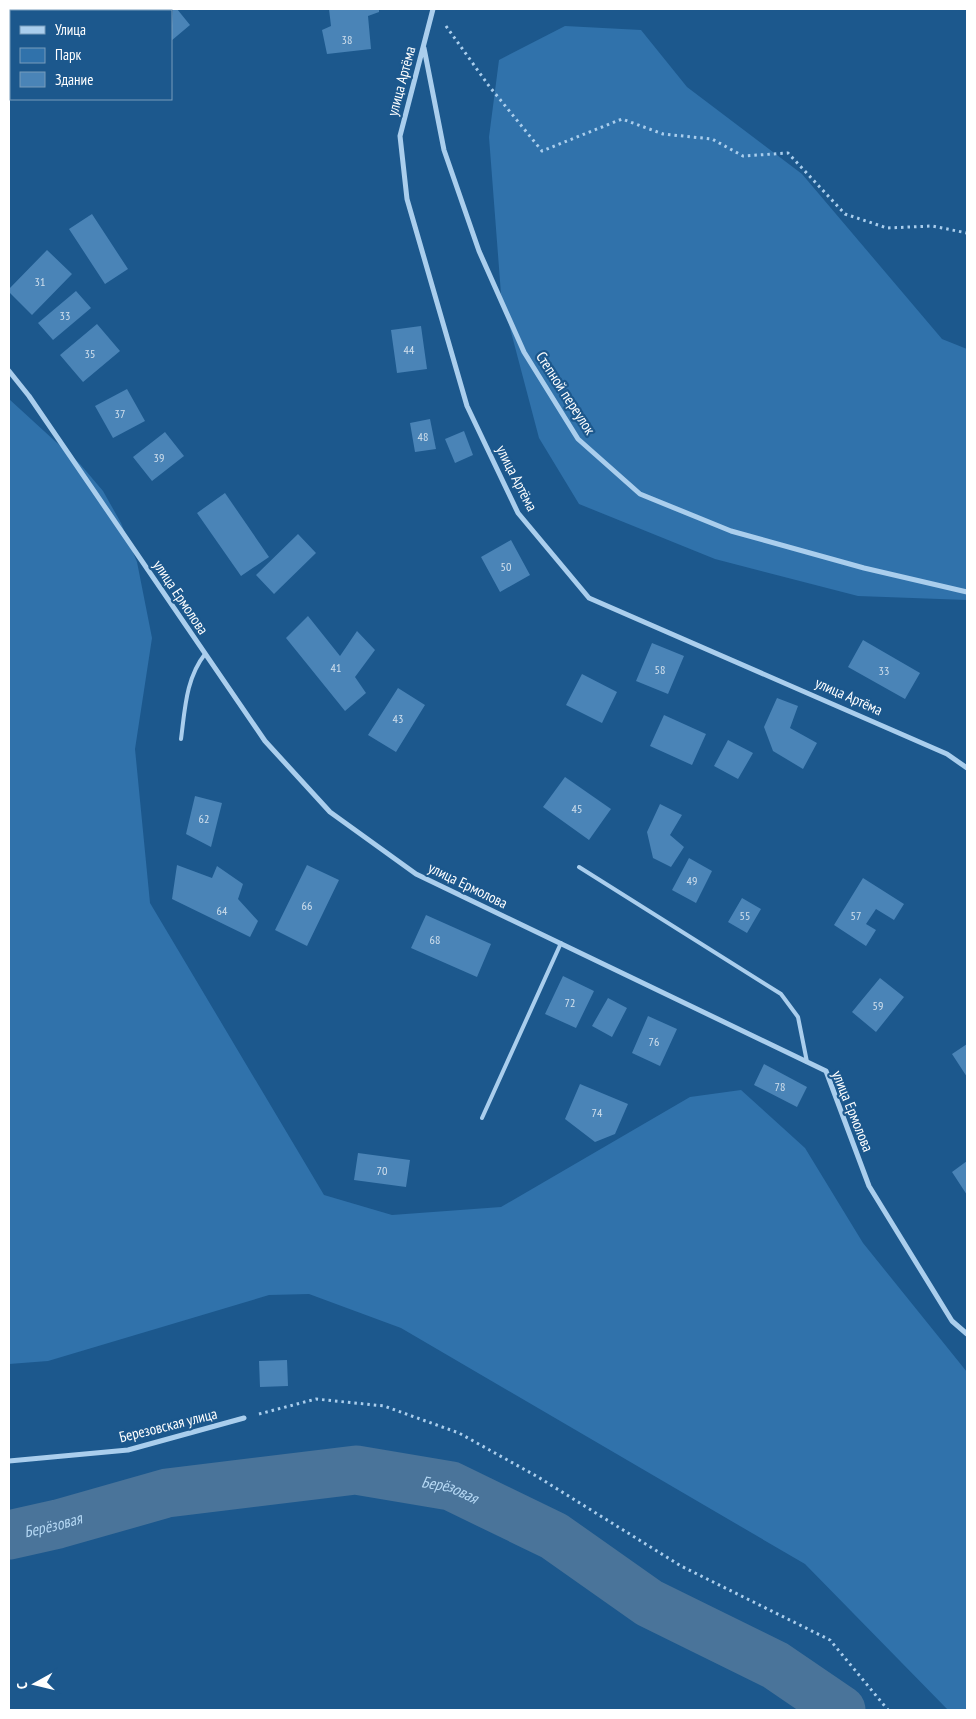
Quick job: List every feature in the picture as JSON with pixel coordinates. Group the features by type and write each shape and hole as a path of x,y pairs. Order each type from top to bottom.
{"street":[{"name":"улица Артёма","path":"433,9 400,136 407,199 467,406 518,513 589,598 947,754 967,768"},
{"name":"Степной переулок","path":"424,46 444,150 479,251 524,352 578,439 640,494 731,532 864,568 967,592"},
{"name":"улица Ермолова","path":"9,371 29,396 264,741 330,812 416,874 826,1071 869,1186 952,1321 967,1334"},
{"name":"Березовская улица","path":"9,1462 128,1450 244,1418"}],"lane":[{"path":"181,739 187,692 197,665 205,654"},
{"path":"579,866 782,994 798,1017 807,1062"},
{"path":"482,1118 561,943"}],"path":[{"path":"433,9 461,44 489,86 542,151 622,119 662,134 712,139 743,156 788,153 845,214 887,228 932,226 967,233"},
{"path":"244,1418 316,1399 384,1406 459,1434 538,1477 681,1566 830,1640 888,1710"}],"green space":[{"path":"565,26 641,30 687,87 802,174 942,339 967,349 967,600 858,596 715,559 579,504 539,438 501,294 489,137 499,60"},
{"path":"9,399 80,464 103,491 121,523 137,562 152,638 135,749 150,903 324,1195 392,1215 501,1207 690,1097 741,1090 805,1148 863,1243 967,1372 967,1710 948,1710 805,1564 401,1328 309,1294 269,1295 48,1361 9,1364"}],"building":[{"path":"173,9 177,9 190,25 172,40"},
{"path":"329,9 379,9 379,12 368,16 371,49 327,54 322,30 331,26"},
{"path":"92,214 128,269 105,284 69,229"},
{"path":"47,250 72,274 32,315 9,292 9,289"},
{"path":"76,291 91,308 53,340 38,323"},
{"path":"97,324 120,351 83,382 60,355"},
{"path":"421,326 427,369 397,373 391,330"},
{"path":"127,389 145,421 113,438 95,406"},
{"path":"430,419 436,449 415,452 410,423"},
{"path":"464,431 473,455 455,463 445,439"},
{"path":"165,432 184,456 152,481 133,457"},
{"path":"225,493 269,557 241,576 197,513"},
{"path":"298,534 316,553 274,594 256,575"},
{"path":"511,540 530,575 500,592 481,557"},
{"path":"308,616 340,656 357,631 375,650 355,677 366,693 345,711 286,638"},
{"path":"863,640 920,673 905,699 848,667"},
{"path":"652,643 684,656 668,694 636,681"},
{"path":"582,674 617,692 602,723 566,705"},
{"path":"398,688 425,705 396,752 368,735"},
{"path":"777,698 798,706 790,728 817,743 803,769 773,751 764,727"},
{"path":"664,715 706,734 692,765 650,746"},
{"path":"728,740 753,753 738,779 714,766"},
{"path":"565,777 611,809 589,840 543,807"},
{"path":"195,796 222,803 211,847 186,834"},
{"path":"660,804 682,815 670,835 684,847 671,867 653,858 647,832"},
{"path":"689,858 712,871 696,903 672,890"},
{"path":"177,865 212,878 217,866 243,884 238,899 258,921 250,937 172,899"},
{"path":"307,865 339,880 307,946 275,930"},
{"path":"863,878 904,904 894,920 876,909 866,924 876,930 866,946 834,925"},
{"path":"742,898 761,909 747,933 728,922"},
{"path":"426,915 491,944 477,977 411,948"},
{"path":"563,976 594,991 576,1028 545,1014"},
{"path":"880,978 904,997 876,1032 852,1012"},
{"path":"608,998 627,1008 612,1037 592,1026"},
{"path":"648,1016 677,1029 660,1066 632,1053"},
{"path":"967,1044 967,1077 952,1054"},
{"path":"764,1064 807,1087 797,1107 754,1085"},
{"path":"580,1084 628,1104 615,1134 595,1142 565,1119"},
{"path":"358,1153 410,1160 406,1187 354,1180"},
{"path":"967,1161 967,1195 952,1172"},
{"path":"287,1360 288,1386 260,1387 259,1361"}],"waterway":[{"name":"Берёзовая","path":"9,1535 58,1524 167,1493 356,1470 451,1486 554,1536 649,1603 775,1665 841,1710"}]}
